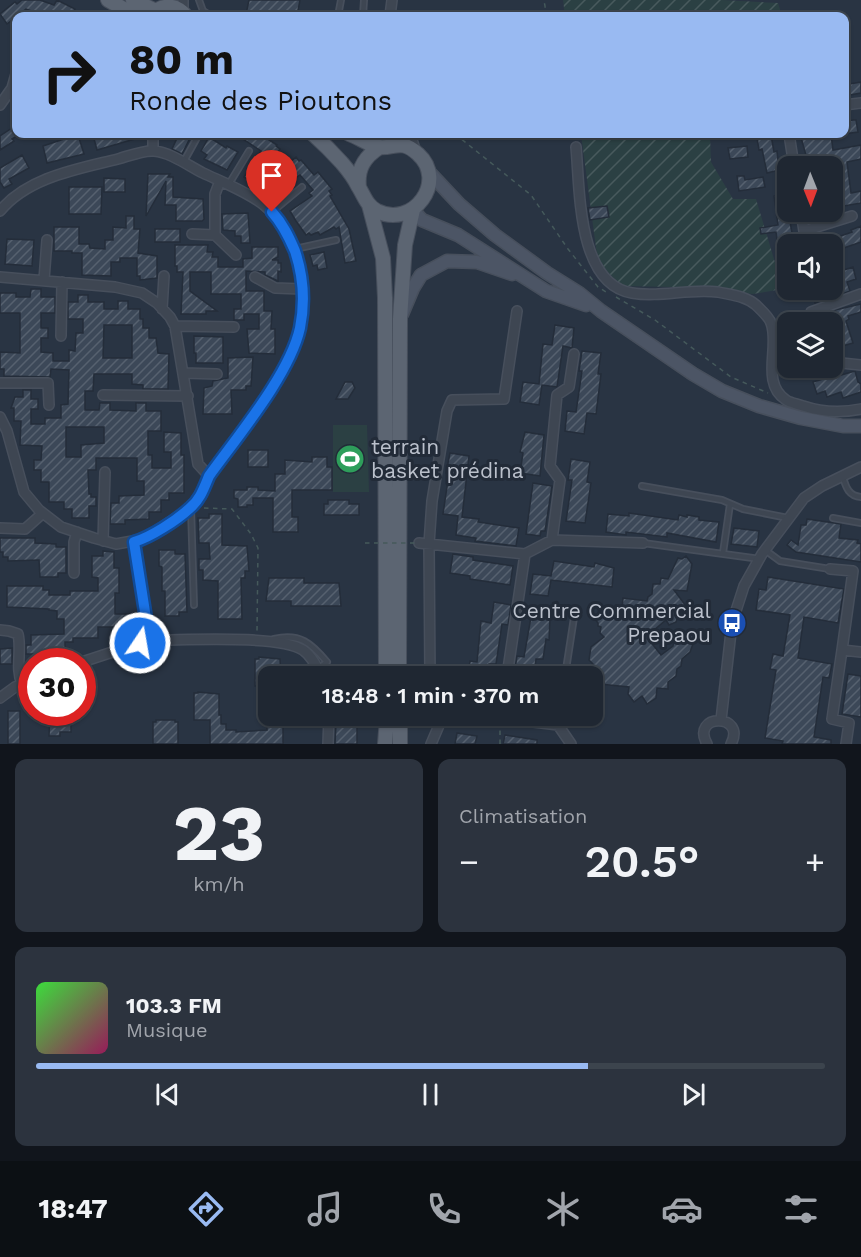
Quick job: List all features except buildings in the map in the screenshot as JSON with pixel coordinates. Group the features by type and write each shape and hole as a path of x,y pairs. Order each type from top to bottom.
{"main road":[{"path":"108,0 129,12"},
{"path":"133,0 162,8 175,7 184,10"},
{"path":"317,138 342,164 369,205 380,212 391,215 413,210 420,204 428,190 428,171 424,160 406,146 365,138"},
{"path":"359,187 358,178 363,162 381,142"},
{"path":"428,171 459,204 495,235 579,293 601,311 722,391 759,406 801,418 843,426 861,426"},
{"path":"369,205 383,258 385,298 386,666"},
{"path":"413,210 422,220 458,235 546,291 569,297 601,311"},
{"path":"399,666 400,319 405,244 413,210"},
{"path":"400,319 421,275 447,261 477,262 527,280"},
{"path":"843,426 861,435"},
{"path":"385,744 391,726"},
{"path":"396,726 400,744"}],"street":[{"path":"153,138 153,150"},
{"path":"411,138 416,152"},
{"path":"790,138 792,156"},
{"path":"576,147 585,230 593,263 609,284 631,293 662,294 689,290 741,296 755,304 771,321 774,341 772,366 775,389 786,400 812,409 846,412 861,409"},
{"path":"0,211 9,200 35,184 60,174 153,150 262,203 279,219 288,234 302,281 300,328 293,348 274,385 209,476 203,492 191,508 144,539 116,544 103,541 61,527 43,513 24,492 7,431 0,417"},
{"path":"215,235 215,194 224,183"},
{"path":"843,219 852,216"},
{"path":"803,222 804,231 833,222"},
{"path":"192,234 215,235 237,255"},
{"path":"44,280 47,240"},
{"path":"162,309 164,276"},
{"path":"0,277 115,287 142,293 162,309 175,326 198,464 209,476"},
{"path":"255,277 275,288 302,289"},
{"path":"61,336 62,282"},
{"path":"811,312 861,294"},
{"path":"430,666 424,543 447,411 452,399 504,399 517,310"},
{"path":"175,326 234,327"},
{"path":"552,540 560,480 550,466 557,395 569,387 574,354"},
{"path":"843,363 861,365"},
{"path":"184,373 217,374"},
{"path":"0,383 48,382 49,405"},
{"path":"103,395 188,396"},
{"path":"721,720 732,623 744,586 765,550 804,498 861,467"},
{"path":"103,541 105,472"},
{"path":"0,528 25,529 43,513"},
{"path":"74,573 74,542 77,532"},
{"path":"424,543 525,554 552,540 643,543"},
{"path":"134,542 148,631"},
{"path":"508,666 525,554"},
{"path":"830,569 853,571 832,719 849,723 846,744"},
{"path":"0,630 18,634 20,648"},
{"path":"148,631 156,634 158,640 155,647 150,649 143,647 140,643 141,635 148,631"},
{"path":"158,640 260,640 282,643 302,649 316,666"},
{"path":"96,657 140,643"},
{"path":"842,650 861,652"},
{"path":"0,698 18,687"},
{"path":"703,743 706,728 712,722 721,720 730,724 733,729 734,738 731,744"},
{"path":"328,744 329,726"},
{"path":"430,744 438,726"},
{"path":"562,726 571,744"}],"lane":[{"path":"183,163 197,138"},
{"path":"224,183 249,151"},
{"path":"272,212 302,187"},
{"path":"294,249 336,240"},
{"path":"842,477 849,493 861,498"},
{"path":"642,486 722,500 743,510 788,518"},
{"path":"723,554 730,504"},
{"path":"191,508 194,605"},
{"path":"833,518 861,523"},
{"path":"643,543 760,559"},
{"path":"765,550 780,561 830,569"},
{"path":"566,666 574,611"}],"path":[{"path":"191,508 232,509 251,534 258,548 260,640"},
{"path":"365,543 424,543"},
{"path":"500,744 501,726"}],"green space":[{"path":"563,0 722,0 778,3 781,12 564,12"},
{"path":"582,138 710,138 711,162 733,199 756,199 777,269 777,290 753,294 674,287 622,286 598,263"},
{"name":"terrain basket prédina","path":"333,425 367,425 369,492 333,492"}],"place":[{"name":"terrain basket prédina","path":"350,459"},
{"name":"Centre Commercial Prepaou","path":"732,623"}],"route":[{"path":"140,643 141,635 148,631 134,542 144,539 191,508 203,492 209,476 274,385 293,348 300,328 302,281 298,260 288,234 272,212"}]}
